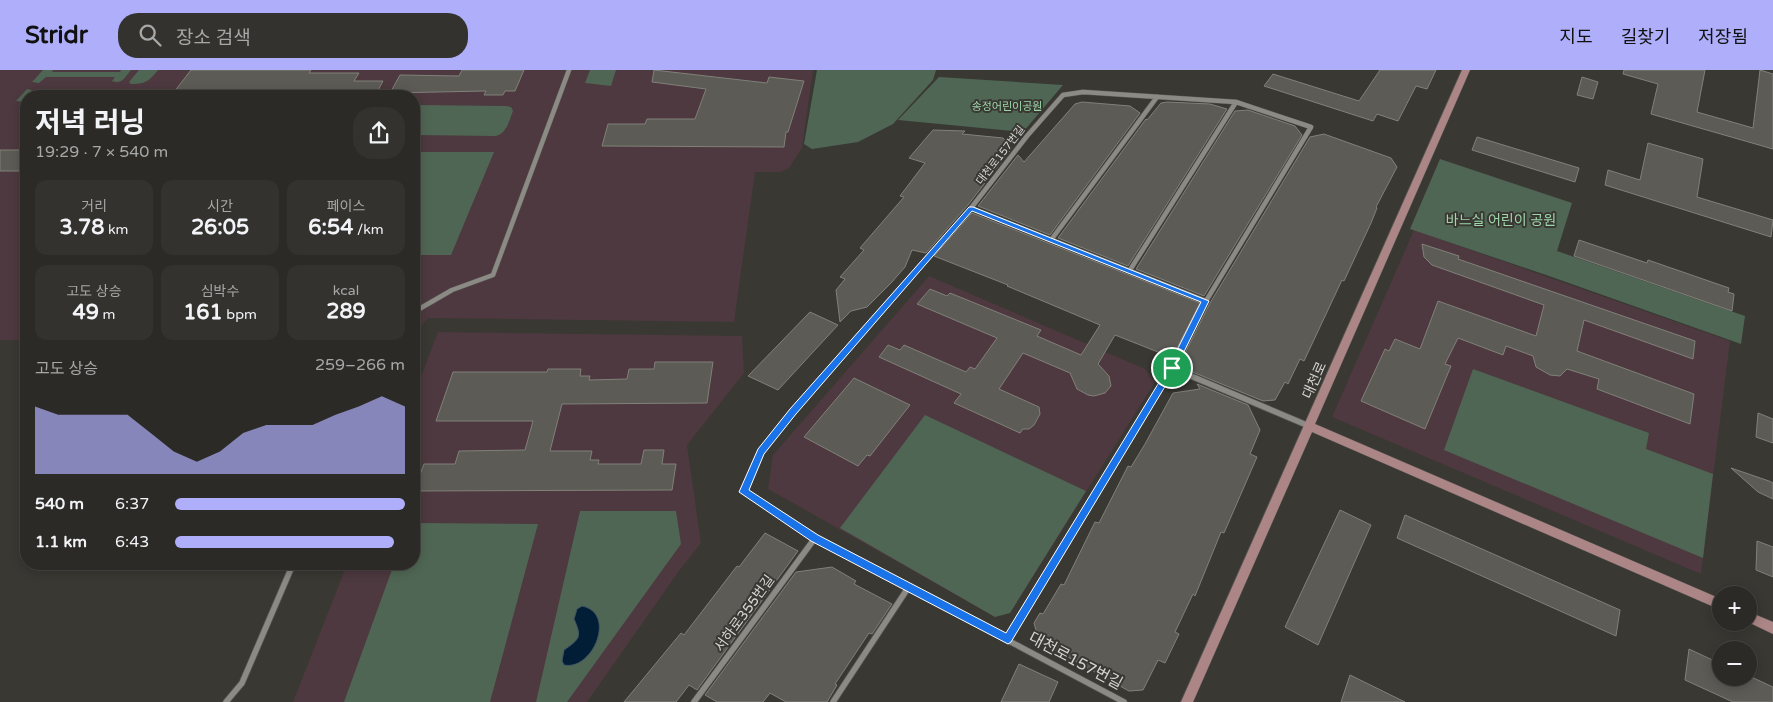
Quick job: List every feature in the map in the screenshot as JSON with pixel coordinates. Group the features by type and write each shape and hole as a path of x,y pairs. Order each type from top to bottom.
{"street":[{"path":"420,308 431,300 493,275 569,70"},
{"name":"대천로","path":"1187,702 1466,70"},
{"name":"대천로157번길","path":"1124,702 814,538 744,492 761,452 793,412 971,208 1027,136 1063,94 1083,92 1236,102 1311,127 1206,301"},
{"path":"1051,240 1156,97"},
{"path":"1130,270 1236,102"},
{"path":"971,208 1206,301 1172,368 1008,639"},
{"path":"1172,368 1712,601"},
{"name":"서하로355번길","path":"694,702 814,538"},
{"path":"226,702 242,683 290,570"},
{"path":"834,702 908,588"},
{"path":"1757,621 1773,628"}],"shaded area":[{"path":"0,70 813,70 802,148 789,168 780,172 755,172 734,322 428,318 420,328 420,90 20,90 20,340 0,340"},
{"path":"1414,230 1730,341 1701,574 1332,417"},
{"path":"929,276 1145,369 1155,382 1010,613 995,617 768,489 773,455"},
{"path":"438,332 742,336 744,373 687,445 701,543 679,571 587,702 293,702 345,570 420,570 420,378"}],"green space":[{"path":"43,70 53,70 52,72 120,72 121,70 131,70 123,80 118,82 112,81 115,77 46,77 39,83 32,82"},
{"path":"139,70 158,70 147,81 131,84 129,82"},
{"path":"590,70 616,70 611,86 585,83"},
{"path":"817,70 936,70 933,80 893,124 858,142 812,149 804,144"},
{"name":"송정어린이공원","path":"939,77 1063,85 1023,132 898,120"},
{"path":"420,105 511,107 513,111 509,123 503,132 496,136 420,135"},
{"path":"420,152 494,152 451,255 420,255"},
{"name":"바느실 어린이 공원","path":"1440,159 1572,203 1557,251 1745,316 1741,344 1410,229"},
{"path":"1473,369 1649,433 1646,449 1713,474 1703,558 1444,450"},
{"path":"925,415 1086,491 1010,613 995,617 840,528"},
{"path":"580,511 676,511 681,544 567,702 536,702"},
{"path":"420,523 538,524 490,702 344,702 392,570 420,570"}],"water":[{"path":"582,606 592,611 598,619 597,640 592,651 584,659 575,664 564,665 562,661 564,650 576,640 579,634 574,619 577,609"}],"building":[{"path":"191,70 311,70 309,73 359,73 354,81 383,81 378,90 176,90"},
{"path":"462,70 524,70 515,91 505,91 503,95 484,95 486,91 420,92 420,90 392,90 400,75 459,76"},
{"path":"654,70 767,83 769,77 804,81 788,132 786,132 784,147 602,146 608,124 645,124 647,119 695,119 706,89 652,82"},
{"path":"1380,70 1436,70 1427,89 1416,86 1398,121 1377,114 1373,121 1264,86 1273,74 1359,101"},
{"path":"1624,70 1705,70 1697,112 1753,128 1760,70 1773,74 1773,149 1651,114 1658,84 1623,74"},
{"path":"1582,77 1598,82 1593,99 1577,95"},
{"path":"1082,102 1130,106 1140,113 1050,235 978,206 1018,155 1024,162 1075,104"},
{"path":"1161,103 1210,104 1227,109 1128,266 1058,238 1146,119"},
{"path":"1248,110 1295,126 1302,135 1204,296 1136,269 1235,111"},
{"path":"933,130 965,131 962,134 1003,138 1012,148 968,205 926,253 912,250 905,267 867,307 851,311 840,322 836,290 845,279 840,277 864,250 860,248 904,197 900,196 925,163 909,158"},
{"path":"1324,134 1391,158 1397,167 1376,207 1371,223 1344,281 1342,280 1304,361 1300,359 1288,384 1285,382 1275,400 1263,401 1190,371 1183,357 1210,303 1310,137"},
{"path":"1477,137 1579,168 1575,182 1472,150"},
{"path":"1648,143 1703,159 1697,197 1773,220 1771,237 1605,185 1608,170 1640,180"},
{"path":"0,150 20,150 20,171 0,171"},
{"path":"972,213 1200,303 1176,350 1163,354 1115,335 1098,364 1109,376 1111,386 1105,393 1094,396 1077,389 1070,373 1023,353 999,389 1039,407 1040,414 1034,425 1029,429 1023,429 1020,433 954,403 961,394 879,357 888,345 900,350 904,345 966,372 970,367 975,369 997,338 917,304 930,289 947,296 950,293 1041,330 1037,336 1081,355 1100,325 1008,285 934,256"},
{"path":"1579,240 1647,263 1648,260 1729,288 1728,292 1734,294 1732,311 1574,256"},
{"path":"1422,244 1459,256 1458,259 1695,341 1693,359 1584,320 1577,351 1694,394 1690,424 1597,389 1599,379 1567,369 1560,376 1550,375 1536,367 1533,356 1506,346 1503,355 1458,338 1445,364 1451,366 1425,429 1361,401 1385,349 1389,351 1395,339 1420,349 1438,301 1536,336 1544,305 1432,265 1424,257"},
{"path":"810,312 838,325 778,390 748,376"},
{"path":"655,362 713,362 707,403 562,404 550,451 592,451 590,460 599,460 598,464 641,464 644,450 664,450 662,464 676,464 672,490 420,491 420,475 424,464 455,464 459,451 525,450 533,421 436,421 453,372 547,372 548,369 581,369 580,376 590,376 589,380 627,379 629,369 654,369"},
{"path":"854,378 910,405 870,456 867,455 858,466 804,437"},
{"path":"1197,384 1248,405 1260,430 1250,454 1257,457 1224,533 1221,532 1195,596 1193,594 1175,632 1179,634 1165,663 1158,660 1143,690 1129,691 1039,641 1034,623 1040,613 1043,614 1061,584 1064,585 1095,522 1099,523 1128,466 1131,467 1173,393 1200,389"},
{"path":"1758,413 1773,419 1773,443 1756,437"},
{"path":"1731,468 1773,483 1773,499 1758,492"},
{"path":"1340,510 1371,525 1318,645 1285,627"},
{"path":"1405,515 1620,610 1616,636 1397,538"},
{"path":"765,533 798,551 697,690 689,685 676,702 624,702 681,633 684,635"},
{"path":"1757,541 1773,547 1773,577 1756,570"},
{"path":"832,567 856,581 854,584 892,604 872,634 869,633 835,684 837,685 827,702 786,702 770,693 763,702 717,702 705,695 796,572"},
{"path":"1689,649 1712,660 1712,686 1757,686 1757,680 1773,687 1773,702 1733,702 1685,680"},
{"path":"1019,664 1058,682 1049,702 1001,702"},
{"path":"1350,675 1405,702 1341,702"}],"route":[{"path":"971,208 1206,301 1172,368 1008,639 814,538 744,492 761,452 793,412 971,208"}]}
